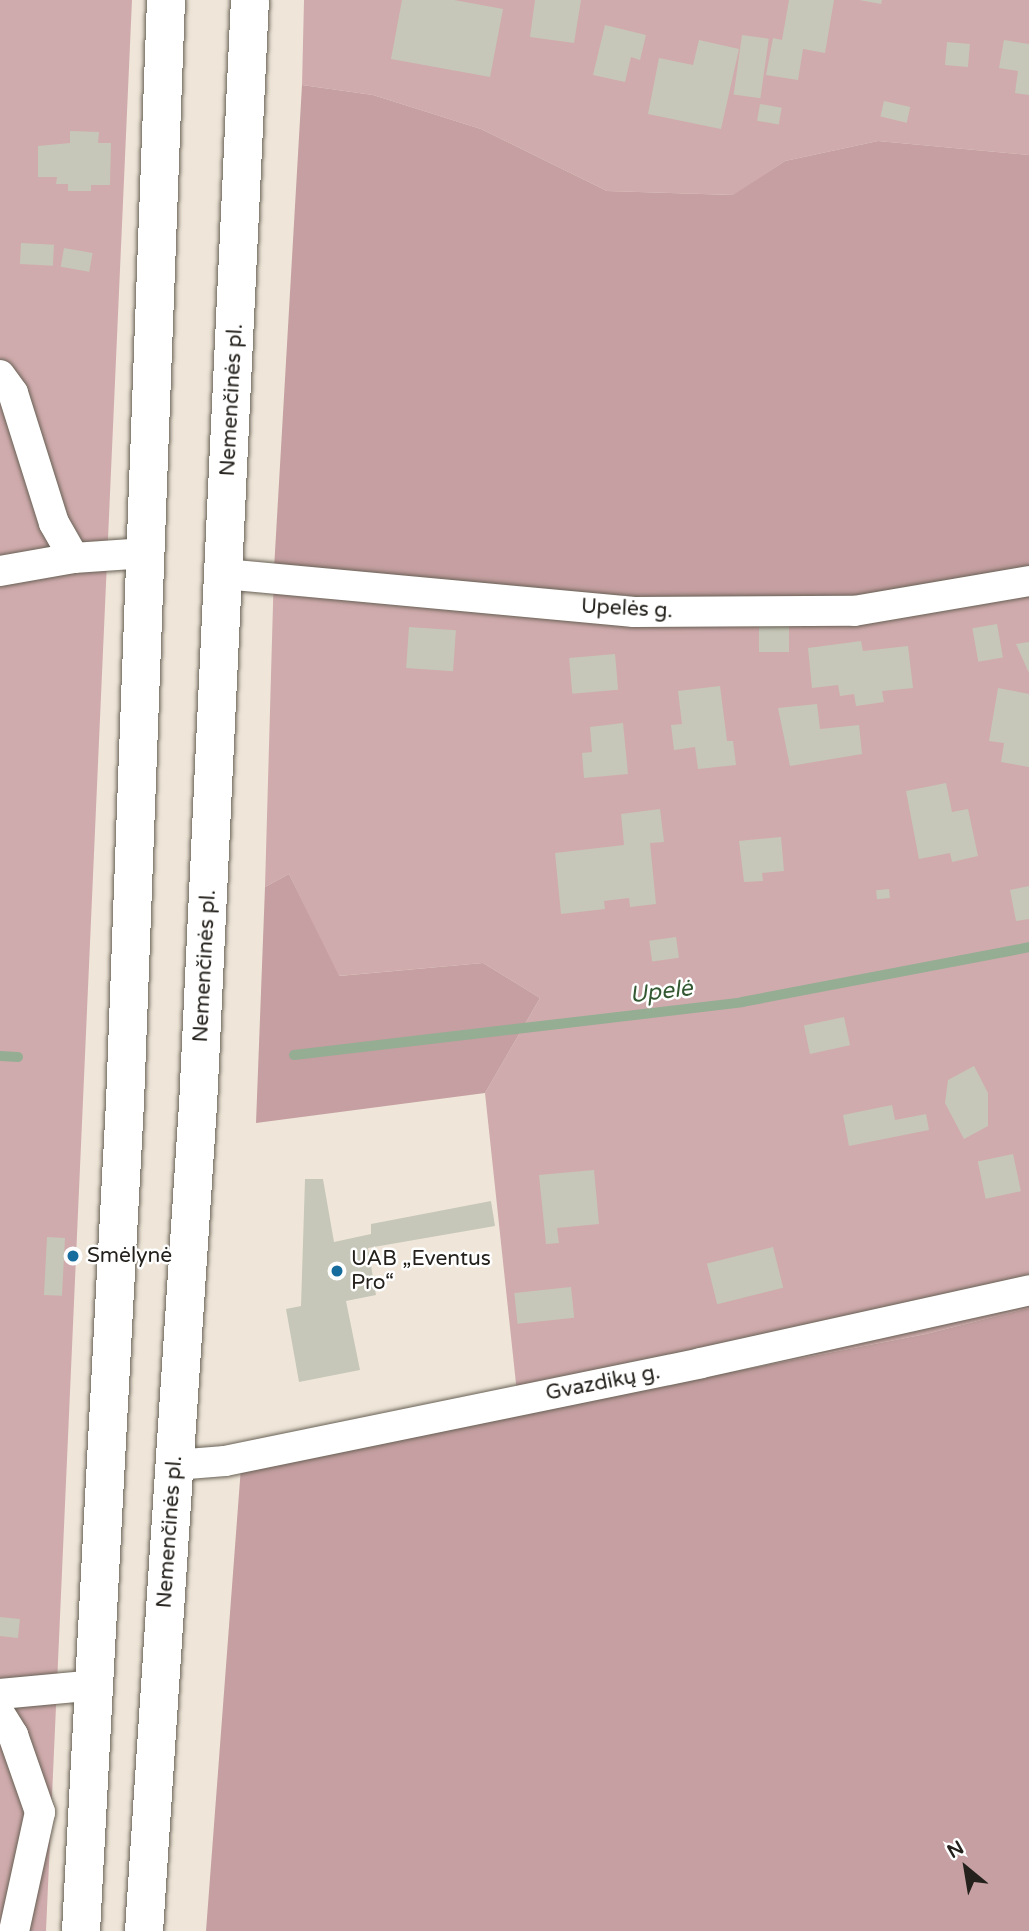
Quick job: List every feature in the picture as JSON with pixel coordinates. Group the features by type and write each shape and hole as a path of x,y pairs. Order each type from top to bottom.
{"main road":[{"path":"80,1931 97,1685 146,553 166,0"},
{"name":"Nemenčinės pl.","path":"144,1931 175,1465 224,574 250,0"}],"street":[{"path":"0,375 13,393 54,523 74,558"},
{"path":"0,571 74,558 146,553"},
{"name":"Upelės g.","path":"224,574 634,612 854,611 1029,581"},
{"name":"Gvazdikų g.","path":"175,1465 225,1461 688,1366 1029,1290"},
{"path":"0,1694 97,1685"},
{"path":"0,1714 13,1735 40,1812 14,1931"}],"shaded area":[{"path":"0,0 132,0 46,1931 0,1931"},
{"path":"304,0 1029,0 1029,155 878,141 785,161 734,195 607,191 481,129 373,95 302,85"},
{"path":"302,85 373,95 481,129 607,191 733,195 785,161 878,141 1029,155 1029,576 855,597 637,601 274,569"},
{"path":"274,569 1029,576 1029,1308 926,1334 519,1412 485,1093 540,998 483,963 338,976 289,874 265,887"},
{"path":"289,874 339,976 483,963 540,998 485,1093 256,1123 265,887"},
{"path":"1029,1308 1029,1931 206,1931 241,1467 926,1334"}],"building":[{"path":"402,0 454,0 503,9 490,77 391,59"},
{"path":"535,0 581,0 574,43 530,37"},
{"path":"789,0 834,0 825,53 803,49 798,80 766,75 773,38 782,40"},
{"path":"859,0 882,0 881,4"},
{"path":"605,25 646,35 640,60 631,57 625,82 593,75"},
{"path":"742,35 769,39 760,98 734,94"},
{"path":"699,40 739,49 721,129 648,114 659,58 693,65"},
{"path":"1004,40 1029,44 1029,95 1015,93 1018,71 999,68"},
{"path":"947,42 970,44 968,67 945,65"},
{"path":"884,101 910,107 907,123 880,117"},
{"path":"760,104 782,108 779,125 757,121"},
{"path":"70,131 99,132 98,143 111,143 110,185 91,185 91,191 68,191 68,184 56,184 57,177 38,177 38,146 70,143"},
{"path":"21,243 54,245 53,266 20,264"},
{"path":"64,248 93,253 89,272 61,267"},
{"path":"759,624 789,624 789,652 759,652"},
{"path":"997,624 1003,657 978,662 972,628"},
{"path":"409,627 456,630 453,671 406,668"},
{"path":"861,641 863,651 908,646 913,688 882,691 884,702 856,706 854,694 840,696 838,685 812,688 808,648"},
{"path":"1029,642 1029,673 1016,644"},
{"path":"615,654 618,690 572,694 569,658"},
{"path":"720,686 727,741 733,741 736,765 698,769 695,747 674,750 671,725 682,724 678,691"},
{"path":"998,688 1029,694 1029,767 1001,762 1004,743 989,741"},
{"path":"817,704 820,729 859,725 862,754 790,766 778,708"},
{"path":"623,723 628,774 584,778 582,753 592,752 590,727"},
{"path":"946,783 952,812 968,809 978,856 952,862 950,853 919,859 906,791"},
{"path":"660,809 664,842 650,843 656,904 630,907 629,898 604,901 605,909 561,914 555,853 624,845 621,814"},
{"path":"781,837 784,871 762,873 763,881 744,882 739,841"},
{"path":"1029,886 1029,919 1016,921 1010,890"},
{"path":"889,889 890,898 877,899 876,890"},
{"path":"676,937 679,958 652,962 649,941"},
{"path":"844,1017 850,1045 810,1054 804,1026"},
{"path":"974,1066 988,1093 988,1126 964,1139 945,1103 948,1080"},
{"path":"892,1105 895,1120 926,1114 929,1130 849,1146 843,1115"},
{"path":"1013,1154 1021,1191 986,1199 978,1161"},
{"path":"594,1170 599,1224 557,1228 559,1243 546,1244 539,1175"},
{"name":"UAB „Eventus Pro“","path":"305,1179 323,1179 334,1242 371,1234 371,1224 491,1201 495,1226 368,1248 376,1295 346,1301 360,1370 299,1382 286,1309 301,1306"},
{"path":"47,1237 65,1238 62,1296 44,1295"},
{"path":"773,1247 783,1288 717,1304 707,1263"},
{"path":"571,1287 574,1318 518,1324 514,1293"},
{"path":"0,1617 20,1619 18,1638 0,1636"}],"waterway":[{"name":"Upelė","path":"294,1055 742,1002 1029,947"},
{"name":"Upelė","path":"0,1056 18,1057"}],"place":[{"name":"Smėlynė","path":"73,1256"},
{"name":"UAB „Eventus Pro“","path":"337,1271"}]}
